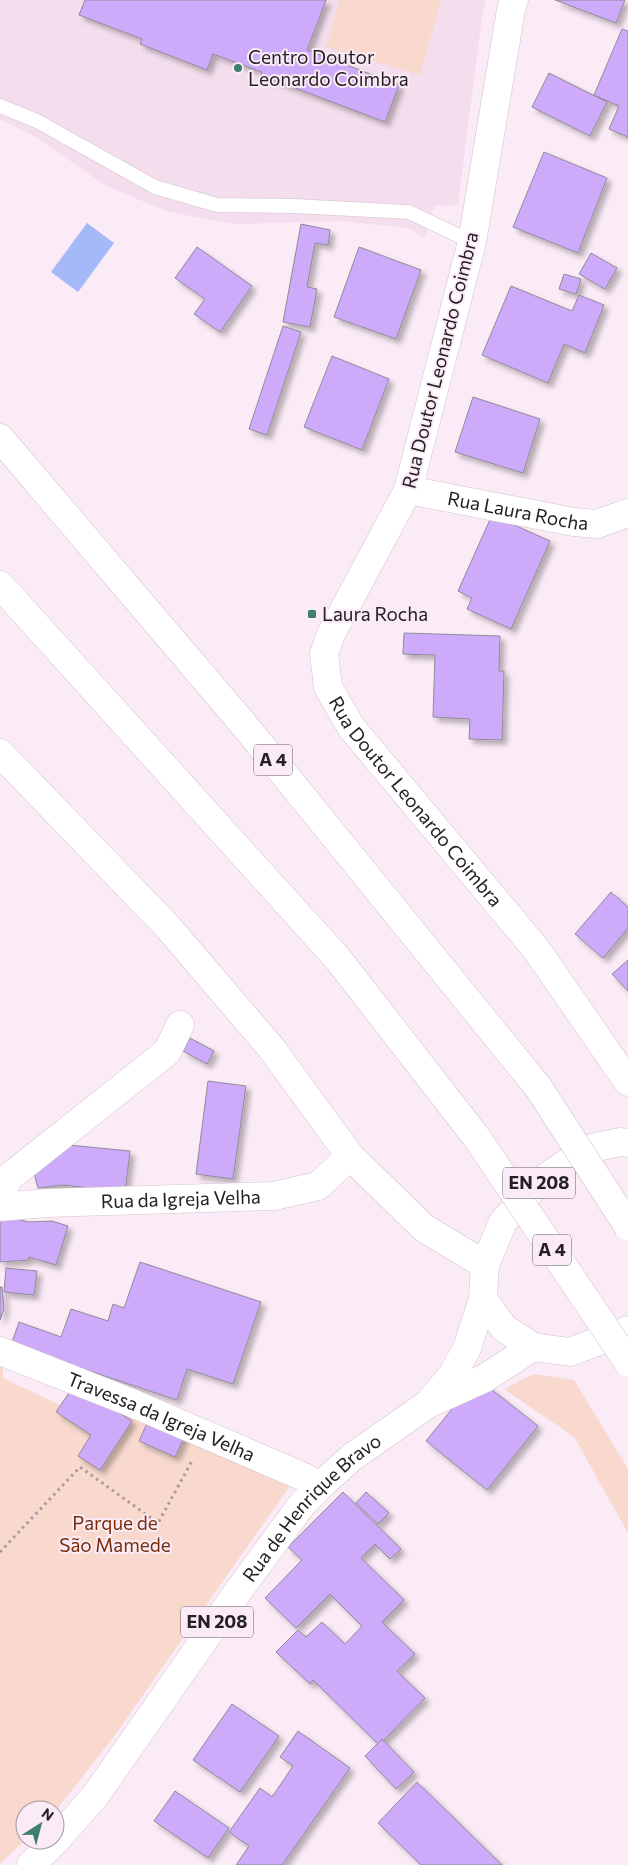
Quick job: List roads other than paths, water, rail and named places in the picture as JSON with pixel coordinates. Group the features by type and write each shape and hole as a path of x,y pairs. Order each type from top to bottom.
{"main road":[{"name":"Rua Doutor Leonardo Coimbra","path":"514,0 472,242 408,490 331,634 324,654 328,687 351,727 536,949 628,1082"},
{"name":"A 4","path":"0,438 245,726 538,1088 628,1226"},
{"name":"Rua Laura Rocha","path":"408,490 574,522 596,524 628,512"},
{"name":"A 4","path":"0,585 338,959 477,1138 628,1362"},
{"path":"0,753 168,928 272,1049 350,1156 424,1228 485,1265"},
{"path":"0,1199 8,1178 167,1052 180,1025"},
{"name":"EN 208","path":"483,1300 485,1265 502,1222 538,1183 587,1149 628,1142"},
{"name":"Rua da Igreja Velha","path":"0,1208 47,1203 274,1196 318,1186 350,1156"},
{"path":"483,1300 504,1328 533,1347 570,1352 628,1330"},
{"name":"Rua de Henrique Bravo","path":"428,1404 453,1374 466,1348 483,1300"},
{"name":"Rua de Henrique Bravo","path":"31,1865 95,1796 239,1590 300,1507 319,1487 352,1457 428,1404 485,1378 533,1347"},
{"name":"Travessa da Igreja Velha","path":"0,1351 132,1403 304,1477 319,1487"}],"lane":[{"path":"0,106 37,121 155,187 217,205 294,206 409,212 472,242"}],"water":[{"path":"87,223 114,243 78,292 51,272"}],"place":[{"name":"Centro Doutor Leonardo Coimbra","path":"238,68"},
{"name":"Laura Rocha","path":"312,614"}],"park label":[{"name":"Parque de São Mamede","path":"115,1534"}]}
